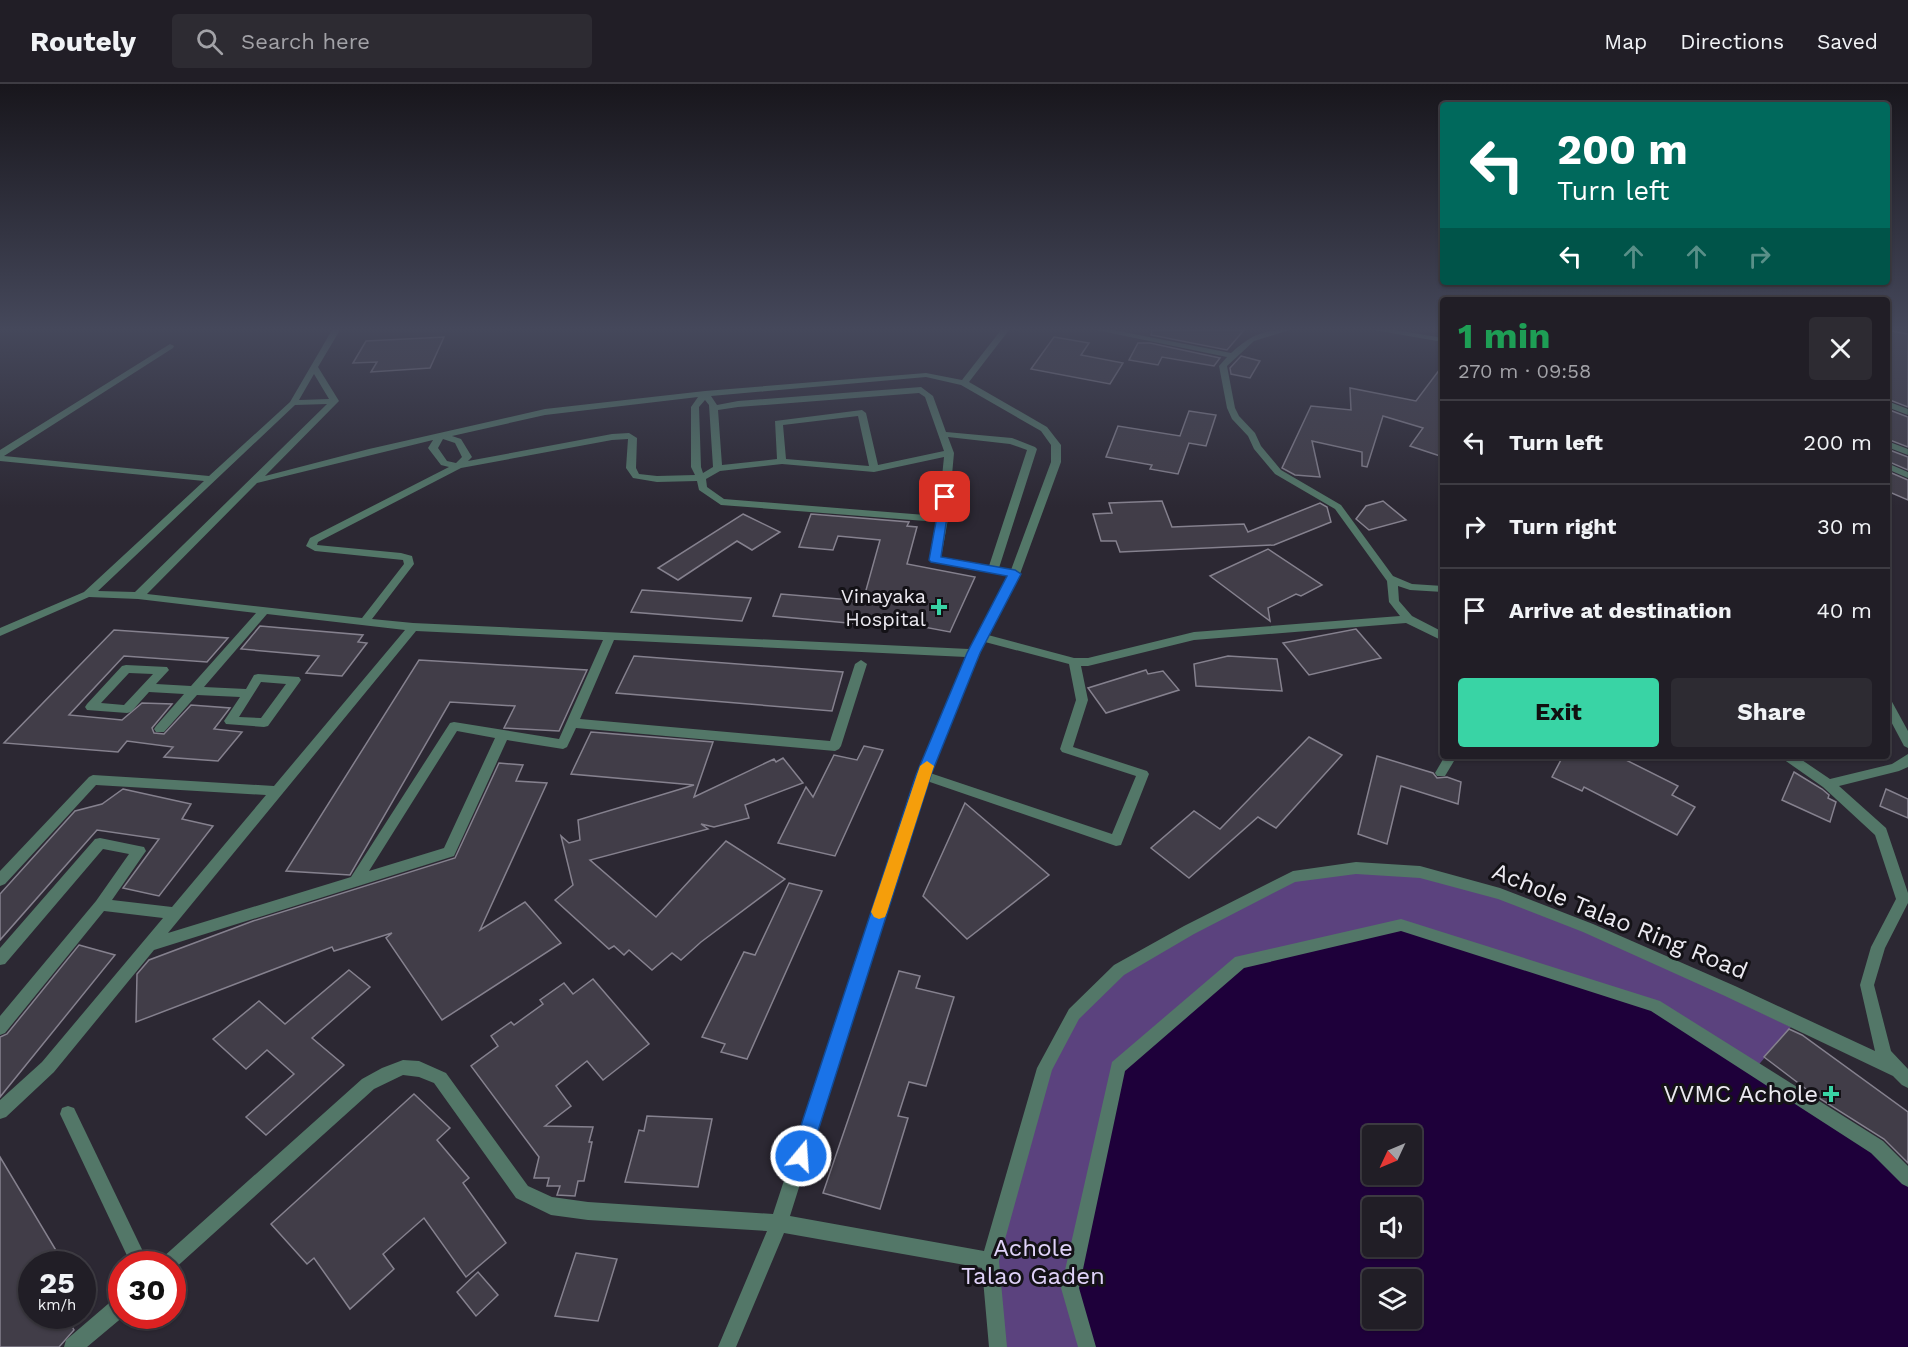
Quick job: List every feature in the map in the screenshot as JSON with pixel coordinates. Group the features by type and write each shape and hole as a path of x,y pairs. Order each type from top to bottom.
{"street":[{"path":"0,456 104,389"},
{"path":"0,631 88,594 293,403 302,389"},
{"path":"327,389 335,401"},
{"path":"255,481 545,412 764,389"},
{"path":"727,1347 779,1223 923,775 973,653 1015,574 1056,462 1056,445 1044,429 974,389"},
{"path":"1227,389 1235,417 1252,435 1257,447 1278,472 1338,507 1389,578 1410,587 1440,589"},
{"path":"713,408 738,404 921,390 929,396 949,453 943,519 935,560 1015,574"},
{"path":"705,394 713,408 718,468"},
{"path":"705,394 695,407 696,467 702,488 721,502 943,519"},
{"path":"293,403 335,401"},
{"path":"138,596 335,401"},
{"path":"1890,405 1908,412"},
{"path":"782,461 778,423 862,413 873,470"},
{"path":"943,434 1012,441 1032,449 993,570"},
{"path":"441,435 433,448 444,463 458,466 629,436 633,438 631,468 636,476 657,479 701,478 718,468 782,461 873,470 949,453"},
{"path":"364,622 409,564 408,558 315,548 310,546 311,543 458,466 467,457 458,441 441,435"},
{"path":"1890,445 1908,452"},
{"path":"0,456 211,479"},
{"path":"1890,467 1908,475"},
{"path":"1392,579 1394,602 1408,618 1440,635"},
{"path":"88,594 138,596 413,627 973,653"},
{"path":"160,729 264,611"},
{"path":"981,637 1074,662 1088,662 1194,636 1408,618"},
{"path":"0,1111 48,1067 413,627"},
{"path":"355,882 454,726 563,744 610,636"},
{"path":"923,775 1116,841 1143,774 1066,749 1082,700 1074,662"},
{"path":"572,723 835,746 861,664"},
{"path":"146,688 163,670 126,669 91,707 127,709 146,688 195,688 249,693"},
{"path":"258,678 295,680 264,723 230,721 249,693 258,678"},
{"path":"1890,709 1908,743"},
{"path":"149,945 449,852 503,735"},
{"path":"1441,773 1449,759"},
{"path":"1791,759 1827,784 1881,832 1903,884 1903,899 1878,947 1867,985 1884,1055 1903,1075"},
{"path":"1827,784 1895,768 1905,764 1908,759"},
{"path":"0,880 93,780 277,791"},
{"path":"0,959 100,843 139,850 101,905 0,1028"},
{"name":"Achole Talao Ring Road","path":"998,1347 990,1261 1045,1068 1074,1014 1119,970 1189,930 1293,877 1356,868 1419,872 1500,894 1588,928 1697,976 1903,1075"},
{"path":"101,905 176,913"},
{"path":"1087,1347 1070,1288 1118,1068 1240,962 1401,925 1655,1006 1877,1147 1908,1178"},
{"path":"182,1251 368,1084 397,1068 420,1067 440,1078 522,1192 551,1206 588,1211 779,1223 990,1261"},
{"path":"68,1114 134,1251"},
{"path":"73,1347 108,1317"}],"green space":[{"name":"Achole Talao Gaden","path":"1356,868 1420,872 1588,928 1791,1027 1755,1069 1401,925 1087,1347 1003,1347 990,1261 1045,1068 1074,1014 1119,970 1293,877"}],"shaded area":[{"path":"1401,925 1655,1006 1877,1147 1908,1178 1908,1347 1087,1347 1070,1288 1118,1067 1240,962"}],"building":[{"path":"1350,389 1416,401 1425,389 1440,389 1440,456 1410,446 1423,428 1383,416 1367,467 1362,466 1362,452 1312,441 1320,477 1295,475 1282,468 1311,406 1351,410"},
{"path":"1890,389 1908,389 1908,407 1890,400"},
{"path":"1890,410 1908,417 1908,447 1890,440"},
{"path":"1189,411 1216,415 1206,446 1189,443 1178,474 1150,469 1152,465 1106,457 1118,426 1180,436"},
{"path":"1890,450 1908,457 1908,470 1890,462"},
{"path":"1890,472 1908,480 1908,500 1890,492"},
{"path":"1162,501 1172,527 1244,524 1248,532 1320,503 1327,507 1331,522 1274,545 1120,552 1116,541 1101,541 1093,514 1112,513 1109,503"},
{"path":"1383,501 1406,520 1369,530 1356,519 1366,506"},
{"path":"743,514 780,532 752,550 737,541 678,580 658,568"},
{"path":"811,514 909,522 907,526 917,527 907,564 975,577 950,632 882,619 880,626 773,616 781,594 863,601 880,540 838,536 833,550 799,547"},
{"path":"1268,549 1322,585 1301,596 1296,594 1268,608 1270,621 1210,576"},
{"path":"642,590 751,598 742,621 631,612"},
{"path":"260,626 363,635 358,642 367,643 342,676 306,673 319,656 241,649"},
{"path":"1356,629 1381,658 1309,675 1283,643"},
{"path":"114,630 228,638 207,662 124,656 69,715 122,720 142,703 172,704 152,728 154,733 164,734 191,705 230,708 214,729 242,732 218,761 164,757 173,747 127,741 118,752 4,743"},
{"path":"634,656 843,672 832,711 616,693"},
{"path":"1228,656 1277,659 1282,691 1196,686 1194,664"},
{"path":"419,660 587,670 559,731 504,728 515,706 450,702 350,875 286,871"},
{"path":"1146,670 1148,674 1163,671 1179,690 1106,713 1088,688"},
{"path":"591,732 713,742 694,797 774,759 776,762 783,758 803,783 745,805 749,818 714,827 701,824 708,829 590,860 656,917 726,841 785,879 701,942 681,960 672,953 652,970 629,950 624,955 614,946 609,949 555,900 573,885 561,836 569,843 580,840 578,820 694,785 571,774"},
{"path":"1309,737 1342,755 1276,828 1258,817 1189,878 1151,848 1194,811 1220,829"},
{"path":"864,746 883,750 835,856 778,843 806,787 813,797 834,755 857,760"},
{"path":"1377,756 1433,773 1437,778 1447,777 1461,782 1458,804 1401,786 1387,844 1358,834"},
{"path":"1561,759 1624,759 1678,786 1672,795 1695,807 1677,835 1584,787 1582,791 1552,777"},
{"path":"499,763 523,765 516,781 547,783 480,930 525,902 561,943 442,1020 386,938 392,933 334,951 332,947 136,1022 137,974 149,960 253,921 455,858"},
{"path":"1794,772 1822,789 1829,795 1828,798 1836,802 1830,822 1782,800"},
{"path":"123,789 191,804 182,819 213,826 159,896 123,888 159,839 97,830 0,940 0,894 75,811 102,804"},
{"path":"1886,789 1908,799 1908,818 1880,806"},
{"path":"965,803 1049,875 967,939 923,896"},
{"path":"789,883 822,891 747,1059 721,1052 725,1044 702,1037 744,952 755,955"},
{"path":"79,945 115,955 0,1097 0,1037 7,1034"},
{"path":"349,970 370,987 312,1038 344,1065 266,1135 246,1117 294,1074 267,1050 246,1069 213,1039 259,1001 285,1024"},
{"path":"899,971 920,976 916,988 954,997 926,1086 909,1082 898,1116 908,1118 880,1209 823,1193"},
{"path":"593,979 649,1044 603,1080 587,1061 556,1086 571,1106 545,1126 593,1127 584,1181 578,1181 575,1196 557,1195 560,1186 547,1186 549,1178 534,1178 539,1157 471,1066 498,1046 491,1036 511,1022 514,1025 543,1004 540,1000 564,983 573,994"},
{"path":"1789,1029 1802,1035 1908,1112 1908,1163 1884,1139 1814,1095 1764,1057"},
{"path":"414,1094 450,1128 437,1140 469,1178 463,1183 506,1243 466,1277 424,1218 383,1254 394,1269 350,1309 314,1258 307,1264 271,1224"},
{"path":"647,1116 712,1119 698,1187 625,1182 639,1130 644,1131"},
{"path":"0,1157 56,1251 18,1251 18,1329 74,1330 59,1347 0,1347"},
{"path":"576,1253 617,1259 598,1321 555,1316"},
{"path":"478,1272 498,1295 476,1316 457,1292"}],"slow traffic":[{"path":"879,912 927,766"}],"place":[{"name":"Vinayaka Hospital","path":"939,607"},
{"name":"VVMC Achole","path":"1831,1094"}],"route":[{"path":"801,1156 923,775 973,653 1015,574 935,560 945,497"}]}
